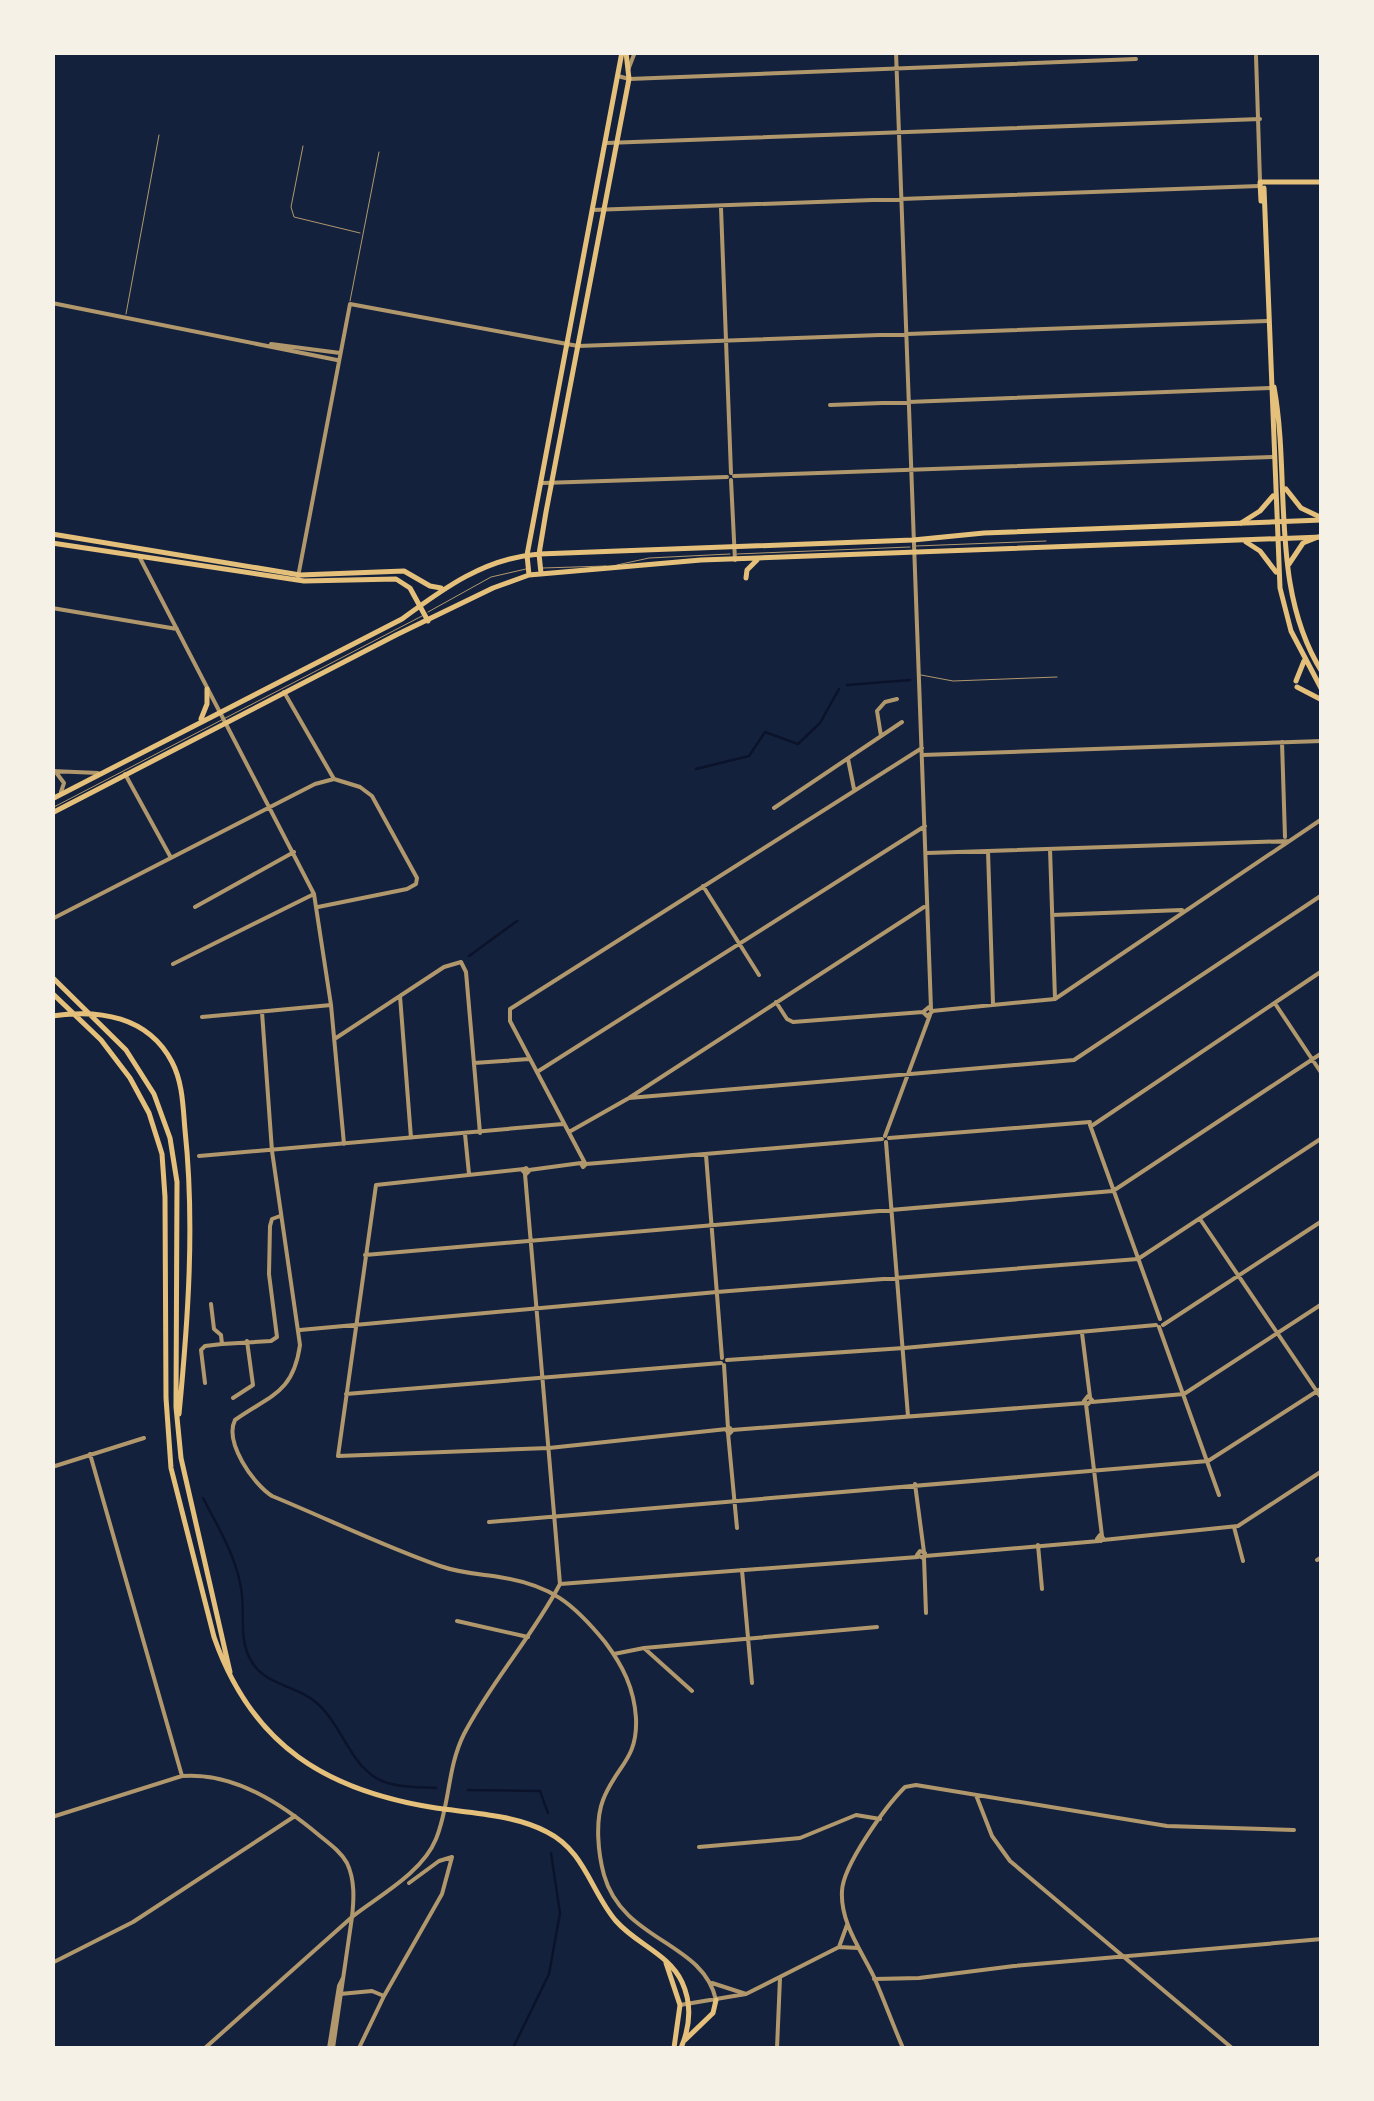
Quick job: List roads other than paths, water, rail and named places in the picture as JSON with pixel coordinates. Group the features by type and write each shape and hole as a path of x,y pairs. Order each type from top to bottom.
{"main road":[{"path":"543,570 539,554 629,79 624,52"},
{"path":"529,572 527,554 624,52"},
{"path":"1322,182 1262,185 1278,574 1286,616 1304,661 1322,690"},
{"path":"1270,364 1280,423 1287,566 1296,612 1308,648 1321,670"},
{"path":"1284,486 1302,508 1322,519"},
{"path":"1242,523 1274,495"},
{"path":"55,797 200,722 222,718 284,692 426,618 529,572 613,570 734,553 759,558 915,546 1002,532 1322,519"},
{"path":"52,534 328,583 396,579 410,588 426,618"},
{"path":"52,811 405,617 444,588 488,564 527,554 734,553 1320,537"},
{"path":"1287,566 1300,546 1320,537"},
{"path":"1246,542 1260,551 1278,574"},
{"path":"52,543 138,552"},
{"path":"746,578 747,570 759,558"},
{"path":"298,578 400,571 430,586 444,588"},
{"path":"1308,648 1322,653"},
{"path":"1304,661 1297,684 1322,700"},
{"path":"200,722 207,704 207,689"},
{"path":"52,977 126,1050 154,1094 170,1138 177,1182 177,1422 184,1477 230,1675"},
{"path":"52,992 112,1052 139,1092 157,1135 165,1178 170,1468 214,1637 230,1675 278,1741 339,1782 378,1797 512,1821 553,1835 582,1863 618,1922 679,1977 688,2004 684,2040"},
{"path":"52,1016 100,1012 132,1023 156,1041 172,1061 179,1082 190,1228 177,1422"},
{"path":"666,1963 680,2005 677,2048"},
{"path":"677,2048 712,2014 716,2000"}],"street":[{"path":"628,70 635,52"},
{"path":"896,52 931,994 886,1139 908,1416"},
{"path":"618,76 629,79 896,68 1074,56 1136,59"},
{"path":"592,210 1262,185 1256,56"},
{"path":"606,143 1260,119"},
{"path":"721,207 734,553"},
{"path":"52,304 340,356"},
{"path":"298,578 350,304 578,346 1267,321"},
{"path":"830,405 1271,388"},
{"path":"542,482 1273,457"},
{"path":"138,552 314,894 331,1005 344,1144"},
{"path":"52,608 177,629"},
{"path":"1312,676 1321,670"},
{"path":"284,692 334,780"},
{"path":"881,736 877,712 885,702 897,699"},
{"path":"774,808 902,722"},
{"path":"583,1164 508,1011 854,790 922,752 1322,741"},
{"path":"1282,742 1287,840"},
{"path":"848,759 854,790"},
{"path":"54,771 100,774"},
{"path":"54,771 64,783 55,797"},
{"path":"125,774 170,856"},
{"path":"52,919 315,784 334,780 360,786 372,796 417,878 416,884 318,907"},
{"path":"776,1002 793,1022 1055,998 1322,819"},
{"path":"536,1072 926,826"},
{"path":"926,853 1287,840"},
{"path":"1050,849 1055,998"},
{"path":"988,850 993,1004"},
{"path":"194,907 294,852"},
{"path":"703,886 759,976"},
{"path":"173,964 314,894"},
{"path":"629,1098 1074,1060 1322,895"},
{"path":"569,1132 629,1098 926,906"},
{"path":"1052,915 1186,910"},
{"path":"334,1039 444,967 461,962 466,972 480,1132"},
{"path":"1322,971 1091,1124 379,1183 365,1255 338,1456 549,1448 1184,1394 1322,1304"},
{"path":"400,996 411,1138"},
{"path":"1274,1004 1322,1074"},
{"path":"202,1016 331,1005"},
{"path":"262,1012 272,1151 300,1330 298,1358 286,1386 232,1424 232,1438 260,1488 438,1565 464,1573 502,1577 555,1593 576,1608 614,1654 632,1688 636,1732 632,1754 600,1808 604,1875 619,1906 631,1920 686,1957 710,1982 716,2000"},
{"path":"365,1255 1113,1191 1322,1053"},
{"path":"474,1063 529,1058"},
{"path":"200,1156 565,1124"},
{"path":"1091,1124 1219,1495"},
{"path":"465,1134 469,1176"},
{"path":"300,1330 1138,1259 1322,1138"},
{"path":"706,1155 737,1528"},
{"path":"205,2048 352,1917 417,1866 431,1849 439,1832 448,1778 470,1723 560,1584 526,1172"},
{"path":"204,1384 201,1350 222,1344 271,1341 277,1335 269,1272 270,1226 271,1220 280,1216"},
{"path":"1200,1218 1322,1399"},
{"path":"346,1394 1144,1326 1172,1319 1322,1221"},
{"path":"211,1304 214,1330 221,1335 222,1344"},
{"path":"1082,1333 1100,1538"},
{"path":"233,1398 253,1386 247,1341"},
{"path":"490,1522 1208,1462 1319,1390"},
{"path":"52,1467 144,1438"},
{"path":"90,1454 182,1776"},
{"path":"560,1584 1234,1527 1322,1471"},
{"path":"915,1484 926,1613"},
{"path":"1234,1527 1244,1562"},
{"path":"1038,1545 1042,1588"},
{"path":"742,1570 752,1683"},
{"path":"458,1621 528,1637"},
{"path":"614,1654 876,1627"},
{"path":"644,1648 692,1691"},
{"path":"52,1817 182,1776 210,1776 295,1816 339,1852 354,1891 331,2048"},
{"path":"903,2048 848,1925 841,1896 842,1883 905,1786 916,1784 1168,1826 1294,1830"},
{"path":"976,1796 992,1836 1010,1860 1232,2048"},
{"path":"699,1847 800,1838 856,1814 880,1819"},
{"path":"52,1963 133,1922 295,1816"},
{"path":"360,2048 384,1996 442,1894 452,1857 438,1861 409,1884"},
{"path":"838,1947 848,1925"},
{"path":"874,1979 919,1978 1322,1939"},
{"path":"680,2005 746,1994 838,1947 860,1948"},
{"path":"777,2048 780,1978"},
{"path":"710,1982 746,1994"},
{"path":"340,1994 372,1991 384,1996"}],"lane":[{"path":"126,317 159,136"},
{"path":"303,146 291,207 294,217 363,234"},
{"path":"350,304 379,152"},
{"path":"915,546 1046,540"},
{"path":"52,811 222,718 426,618"},
{"path":"920,675 952,681 1057,677"}],"waterway":[{"path":"847,685 910,680"},
{"path":"696,769 749,756 765,732 798,744 820,723 839,689"},
{"path":"469,956 517,921"},
{"path":"203,1498 237,1572 245,1644 253,1664 269,1679 319,1705 359,1762 376,1778 397,1785 436,1788"},
{"path":"468,1790 540,1791 548,1813"},
{"path":"513,2048 549,1974 560,1913 551,1853"}]}
